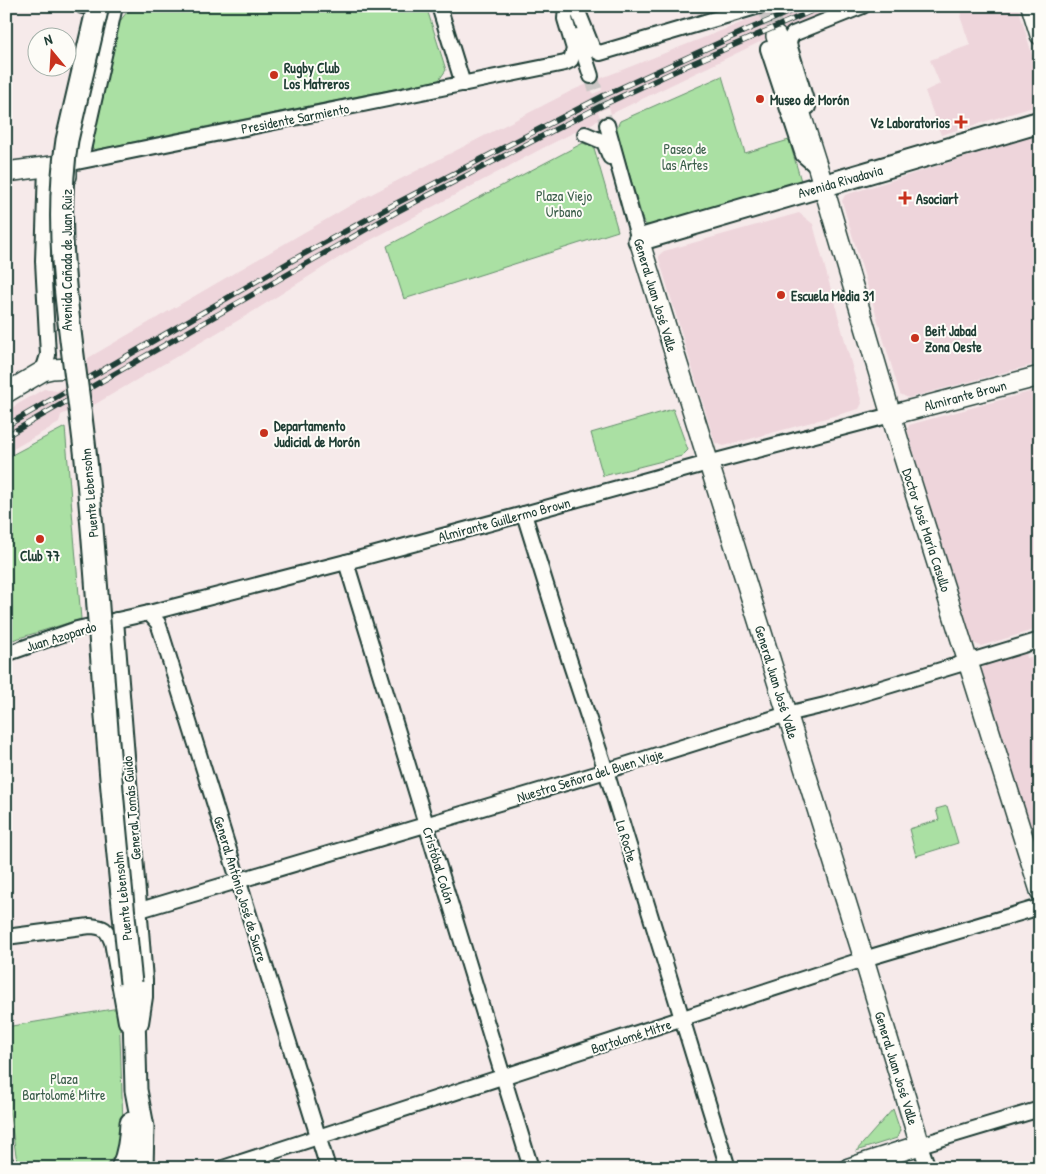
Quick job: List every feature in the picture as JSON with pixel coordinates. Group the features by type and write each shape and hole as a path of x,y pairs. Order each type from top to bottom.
{"main road":[{"name":"Puente Lebensohn","path":"88,7 64,160 62,209 66,298 84,435 108,753 130,983"},
{"name":"Avenida Rivadavia","path":"639,240 821,177 1040,122"},
{"name":"General Tomás Guido","path":"130,983 134,1015 136,1090 143,1127 142,1168"},
{"path":"122,1168 128,1153 131,1116 136,1090"}],"street":[{"path":"88,7 110,6"},
{"path":"67,164 83,150 115,6"},
{"path":"439,6 463,84"},
{"path":"569,6 579,14 592,49 600,53 759,6"},
{"path":"569,6 591,76"},
{"name":"Presidente Sarmiento","path":"6,172 67,164 565,63 571,60 574,48 565,19 569,6"},
{"path":"720,17 721,12 729,6"},
{"path":"778,41 863,6"},
{"path":"1031,6 1040,35"},
{"name":"Avenida Cañada de Juan Ruiz","path":"88,7 98,14 99,20 70,142 67,164 64,294 70,368 82,408 87,437 109,622"},
{"name":"Doctor José María Casullo","path":"778,41 821,177 891,415 1040,891"},
{"name":"General Juan José Valle","path":"607,125 639,240 928,1168"},
{"name":"General Juan José Valle","path":"585,134 604,142 620,190 626,195"},
{"name":"Avenida Cañada de Juan Ruiz","path":"43,372 48,355 43,261 46,167"},
{"path":"6,393 43,372 52,369 70,368"},
{"name":"Almirante Brown","path":"891,415 1040,376"},
{"name":"Almirante Guillermo Brown","path":"109,622 346,562 891,415"},
{"name":"La Roche","path":"524,514 606,771 728,1168"},
{"name":"Cristóbal Colón","path":"346,562 531,1168"},
{"name":"General António José de Sucre","path":"149,613 158,624 161,632 328,1168"},
{"name":"Juan Azopardo","path":"6,654 76,629 109,622"},
{"name":"General Tomás Guido","path":"109,622 140,910 145,980 145,997 135,1054"},
{"name":"Nuestra Señora del Buen Viaje","path":"140,910 606,771 787,714 826,705 1040,640"},
{"name":"Bartolomé Mitre","path":"223,1168 864,959 1040,907"},
{"name":"General Tomás Guido","path":"6,937 90,926 100,926 105,929 112,942 126,1021 135,1054"},
{"path":"849,1168 1040,1109"},
{"path":"6,1164 7,1168"}],"shaded area":[{"path":"784,6 845,6 766,39 611,114 609,107 598,112 601,119 348,252 249,314 92,406 86,403 61,415 59,423 6,453 6,411 44,389 57,391 85,375 88,358 358,201 573,90 590,83 593,94 602,90 599,79"},
{"path":"960,6 1018,6 1040,82 1040,105 941,135 925,91 940,84 930,60 970,45 960,16 962,15"},
{"path":"1040,134 1040,363 908,398 900,394 842,201 845,195"},
{"path":"799,213 813,224 862,403 859,409 724,446 715,443 659,255 664,251"},
{"path":"1040,389 1040,628 981,646 973,643 907,431 909,425"},
{"path":"1026,653 1027,658 1040,654 1040,865 980,674 985,665"}],"green space":[{"name":"Rugby Club Los Matreros","path":"147,6 426,6 446,70 439,80 95,150 89,145 120,21 127,12"},
{"name":"Paseo de las Artes","path":"722,76 745,153 789,140 801,181 656,225 646,225 616,129 620,121"},
{"name":"Plaza Viejo Urbano","path":"583,143 594,148 618,231 404,299 387,246"},
{"path":"673,409 688,450 682,456 603,476 591,433"},
{"name":"Club 77","path":"65,427 81,619 6,642 6,458"},
{"path":"947,806 958,843 916,856 909,829 939,820 936,809"},
{"name":"Plaza Bartolomé Mitre","path":"119,1008 123,1124 120,1148 105,1168 18,1168 6,1090 6,1027"},
{"path":"893,1109 900,1130 897,1138 856,1151"}],"tunnel":[{"path":"767,6 776,36"},
{"path":"591,76 607,125"}],"railway":[{"path":"6,426 300,256 395,204 603,96 803,6"},
{"path":"6,436 398,211 605,104 823,6"}],"place":[{"name":"Rugby Club Los Matreros","path":"274,75"},
{"name":"Museo de Morón","path":"760,99"},
{"name":"Vz Laboratorios","path":"961,122"},
{"name":"Asociart","path":"905,198"},
{"name":"Escuela Media 31","path":"781,295"},
{"name":"Beit Jabad Zona Oeste","path":"915,338"},
{"name":"Departamento Judicial de Morón","path":"264,433"},
{"name":"Club 77","path":"40,539"}]}
